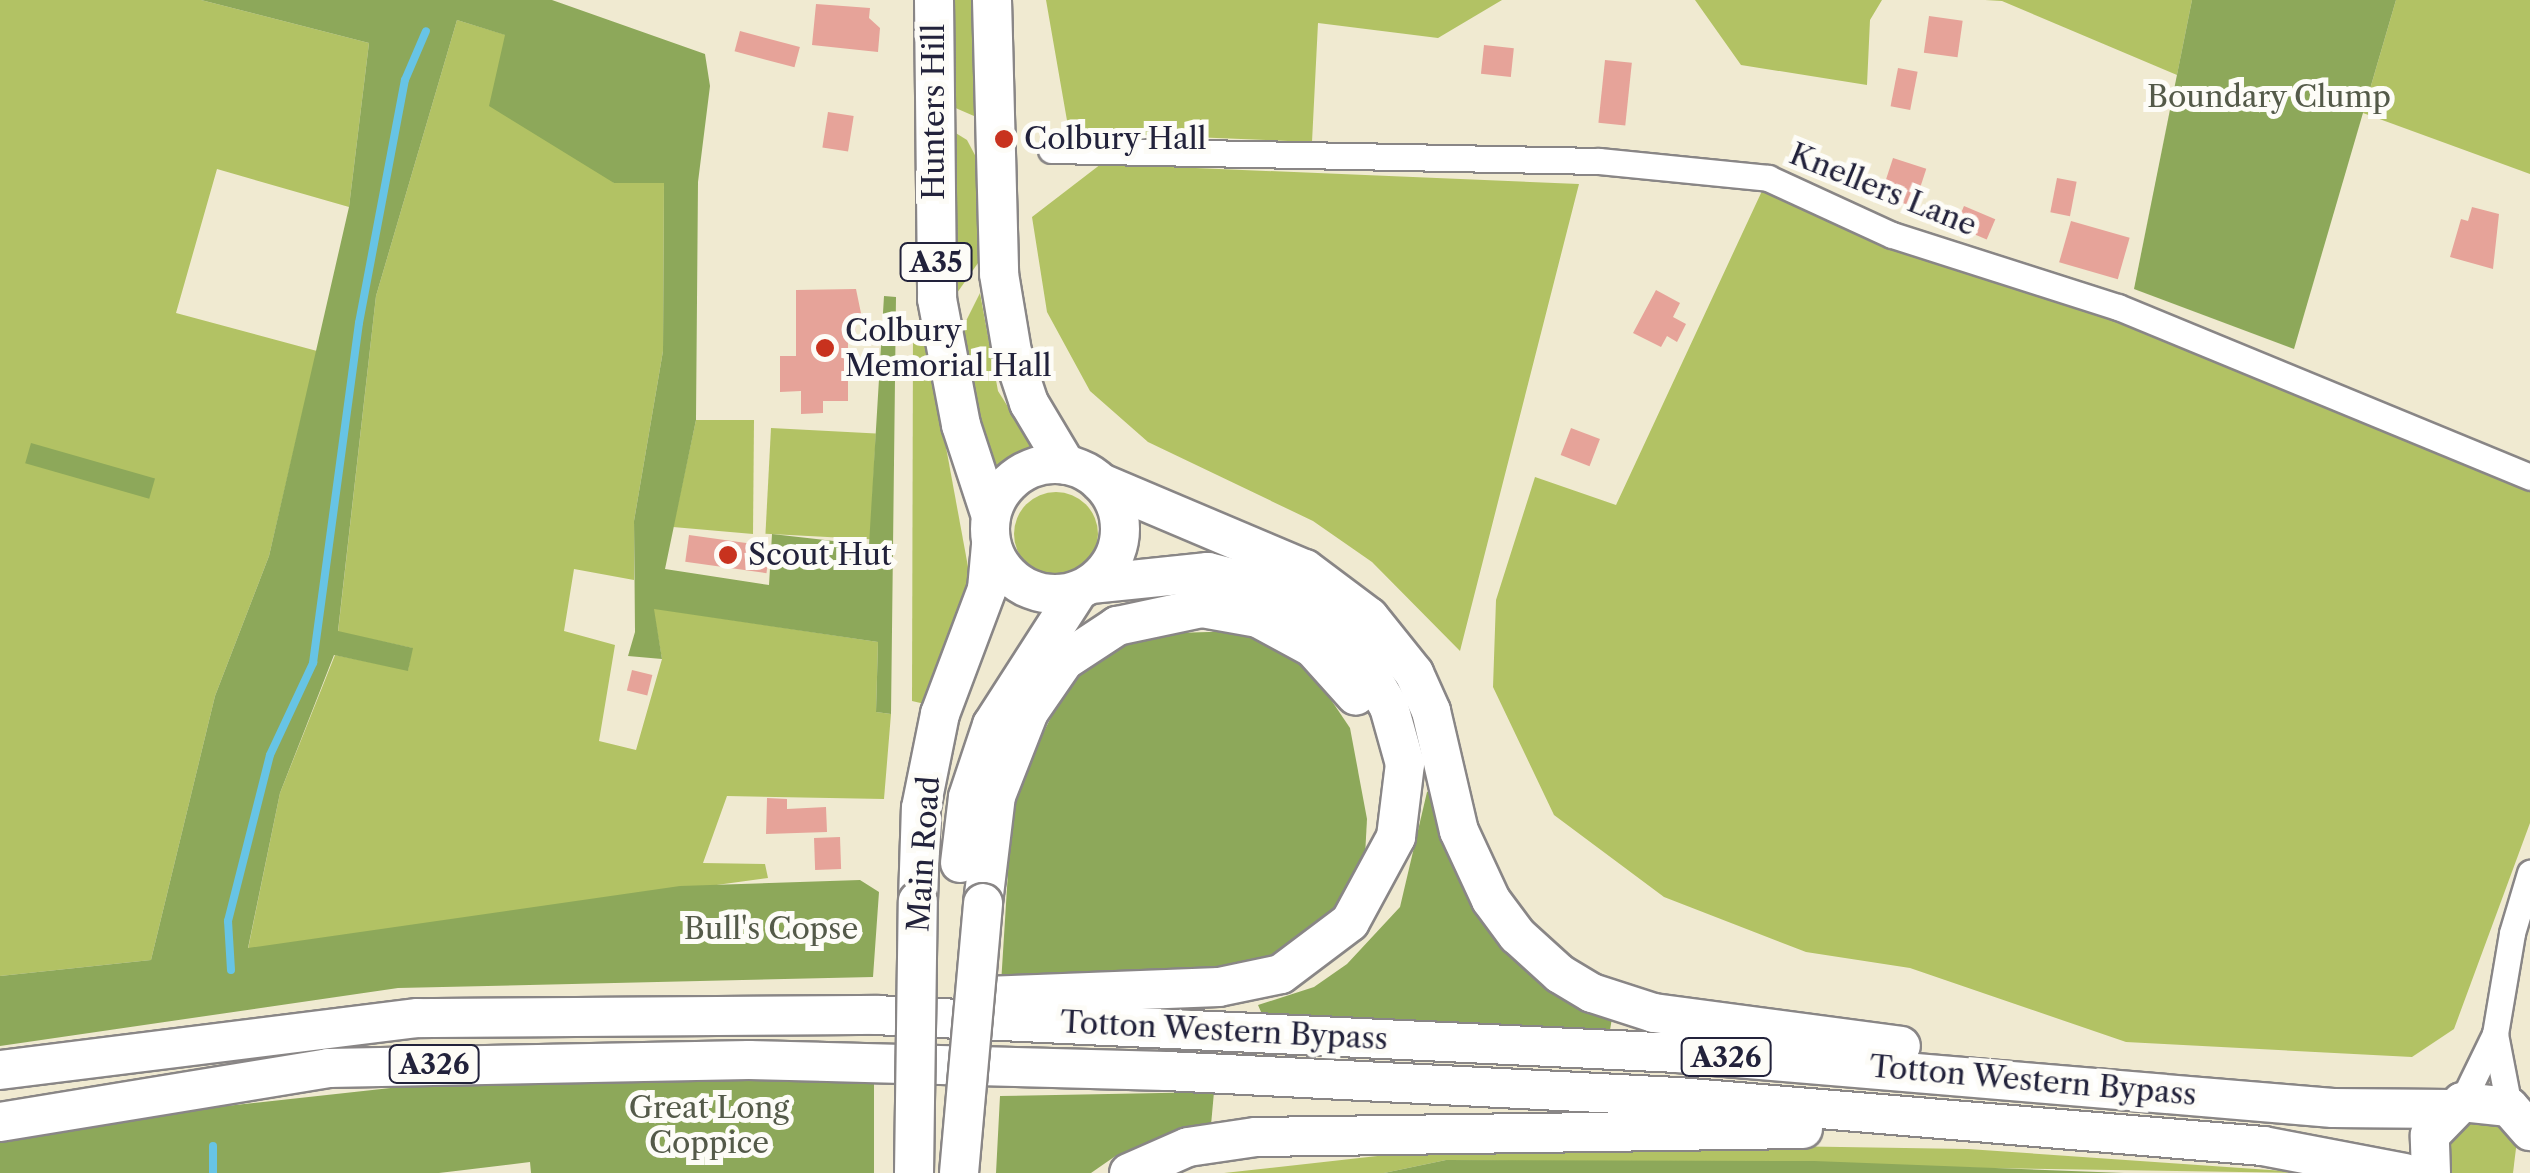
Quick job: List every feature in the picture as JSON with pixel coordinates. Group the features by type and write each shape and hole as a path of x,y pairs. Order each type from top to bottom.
{"main road":[{"name":"Hunters Hill","path":"934,0 937,299 961,425 991,531"},
{"name":"Hunters Hill","path":"992,0 999,274 1012,352 1029,403 1066,465"},
{"path":"698,1013 1256,982 1282,974 1332,941 1378,878 1396,837 1405,764 1389,707 1360,658 1312,614 1242,578 1180,572 1041,594 1024,587 998,562 991,531 1010,482 1027,470 1066,465 1305,569 1370,616 1414,673 1431,712 1459,831 1491,900 1517,935 1560,974 1592,993 1654,1013 1962,1054 2076,1082"},
{"path":"1084,587 1106,571 1120,536 1113,498 1101,483"},
{"name":"Main Road","path":"914,1173 921,808 940,714 987,589 991,531"},
{"name":"Main Road","path":"958,1173 971,903 968,797 992,725 1084,587"},
{"path":"971,903 1000,782 1045,685 1064,660 1117,626 1202,608 1258,618 1284,630 1337,670 1357,698 1383,775 1378,878"},
{"name":"Totton Western Bypass","path":"0,1070 327,1025 698,1013 1018,1020 1677,1053 2076,1082 2333,1108 2456,1106 2494,1100 2522,1118"},
{"name":"Totton Western Bypass","path":"0,1122 328,1068 589,1058 1166,1071 1678,1097 2263,1146 2404,1173"},
{"path":"2431,1173 2430,1135 2456,1106"},
{"path":"1129,1173 1188,1147 1340,1133 2050,1126"},
{"path":"1146,1173 1188,1147"}],"street":[{"name":"Knellers Lane","path":"1052,150 1599,161 1768,178 1892,235 2118,307 2530,478"},
{"path":"2456,1106 2495,1034 2512,933 2530,873"},
{"path":"2495,1034 2522,1118"}],"green space":[{"path":"0,0 201,0 369,43 349,207 217,169 176,313 317,351 269,556 215,696 151,960 0,976"},
{"name":"Bull's Copse","path":"201,0 552,0 705,54 710,86 698,182 696,420 665,569 769,585 772,534 869,545 884,296 896,297 891,714 876,712 878,642 654,609 662,659 628,656 635,632 634,521 663,351 664,183 614,183 489,106 505,35 457,20 376,296 338,631 413,648 408,671 334,655 280,793 248,948 680,886 860,880 879,892 873,977 398,988 0,1046 0,976 151,960 215,696 269,556 349,207 369,43"},
{"path":"947,0 975,0 974,116 944,103"},
{"path":"1046,0 1502,0 1438,38 1318,23 1312,142 1069,132"},
{"path":"1695,0 1882,0 1870,20 1867,85 1741,65"},
{"path":"1985,0 2192,0 2177,75 2002,1"},
{"name":"Boundary Clump","path":"2192,0 2396,0 2294,349 2134,289"},
{"path":"2396,0 2530,0 2530,174 2363,113"},
{"path":"457,20 506,35 614,183 664,182 663,351 634,521 634,580 574,569 564,631 615,645 599,741 636,750 662,659 653,608 878,642 876,712 891,714 884,799 727,796 703,863 765,864 768,878 248,949 280,793 335,655 408,670 412,648 338,632 376,296"},
{"path":"946,127 967,140 976,157 978,263 950,303"},
{"path":"1101,164 1579,184 1460,651 1372,562 1313,521 1148,442 1090,391 1047,312 1032,217"},
{"path":"1768,178 2118,307 2530,477 2530,823 2454,1029 2412,1057 2126,1042 1910,968 1806,952 1664,897 1554,815 1493,687 1496,600 1535,477 1616,505"},
{"path":"980,293 998,391 1034,448 993,476 954,330 963,327"},
{"path":"925,333 971,583 929,705 912,701 913,334"},
{"path":"696,420 754,420 753,534 673,527"},
{"path":"771,428 876,433 870,539 765,534"},
{"path":"31,443 155,479 149,499 25,463"},
{"path":"1056,492 1072,495 1086,504 1095,518 1095,550 1086,564 1072,573 1056,576 1040,573 1026,564 1017,550 1014,534 1017,518 1026,504 1040,495"},
{"path":"1242,631 1277,645 1317,679 1350,728 1367,819 1365,856 1339,907 1317,936 1242,971 1001,984 1013,792 1069,682 1106,648 1142,634"},
{"path":"1438,786 1463,878 1612,1018 1609,1036 1265,1021 1258,1005 1314,987 1347,964 1400,907 1427,792"},
{"name":"Great Long Coppice","path":"732,1074 874,1082 874,1173 531,1173 530,1162 439,1173 0,1173 0,1139 134,1116 427,1084"},
{"path":"1214,1092 1211,1125 1114,1157 1091,1173 996,1173 1000,1096"},
{"path":"2490,1116 2517,1140 2513,1173 2446,1173 2445,1135 2453,1125"},
{"path":"1708,1145 1968,1149 2312,1173 1446,1160 1384,1173 1224,1173 1449,1148"},
{"path":"1446,1160 1814,1161 2124,1173 1384,1173"}],"building":[{"path":"816,4 870,8 869,18 880,28 878,52 812,45"},
{"path":"1929,16 1963,21 1958,57 1924,53"},
{"path":"740,31 800,47 794,67 735,51"},
{"path":"1484,45 1514,48 1511,77 1481,74"},
{"path":"1605,60 1632,63 1625,125 1598,123"},
{"path":"1898,68 1918,72 1910,110 1891,106"},
{"path":"828,112 854,116 848,152 822,148"},
{"path":"1893,158 1926,169 1914,207 1881,196"},
{"path":"2057,178 2077,182 2070,216 2050,212"},
{"path":"1964,206 1995,219 1987,240 1955,226"},
{"path":"2472,207 2499,214 2493,269 2450,257 2461,219 2468,221"},
{"path":"2071,221 2130,238 2118,279 2059,262"},
{"name":"Colbury Memorial Hall","path":"856,289 863,323 856,323 856,341 848,341 848,401 823,401 823,413 801,414 801,391 780,392 780,356 796,356 796,290"},
{"path":"1656,290 1680,303 1673,317 1686,324 1677,342 1667,336 1661,347 1633,333"},
{"path":"1571,428 1600,439 1590,466 1561,455"},
{"name":"Scout Hut","path":"689,535 770,546 766,573 685,562"},
{"path":"632,670 652,675 647,695 627,690"},
{"path":"767,798 787,799 787,809 826,807 827,832 766,834"},
{"path":"840,837 841,869 815,870 814,838"}],"waterway":[{"path":"231,970 228,921 270,755 313,663 359,323 405,80 426,31"},
{"path":"213,1146 213,1173"}],"place":[{"name":"Colbury Hall","path":"1004,139"},
{"name":"Colbury Memorial Hall","path":"825,348"},
{"name":"Scout Hut","path":"728,555"}]}
